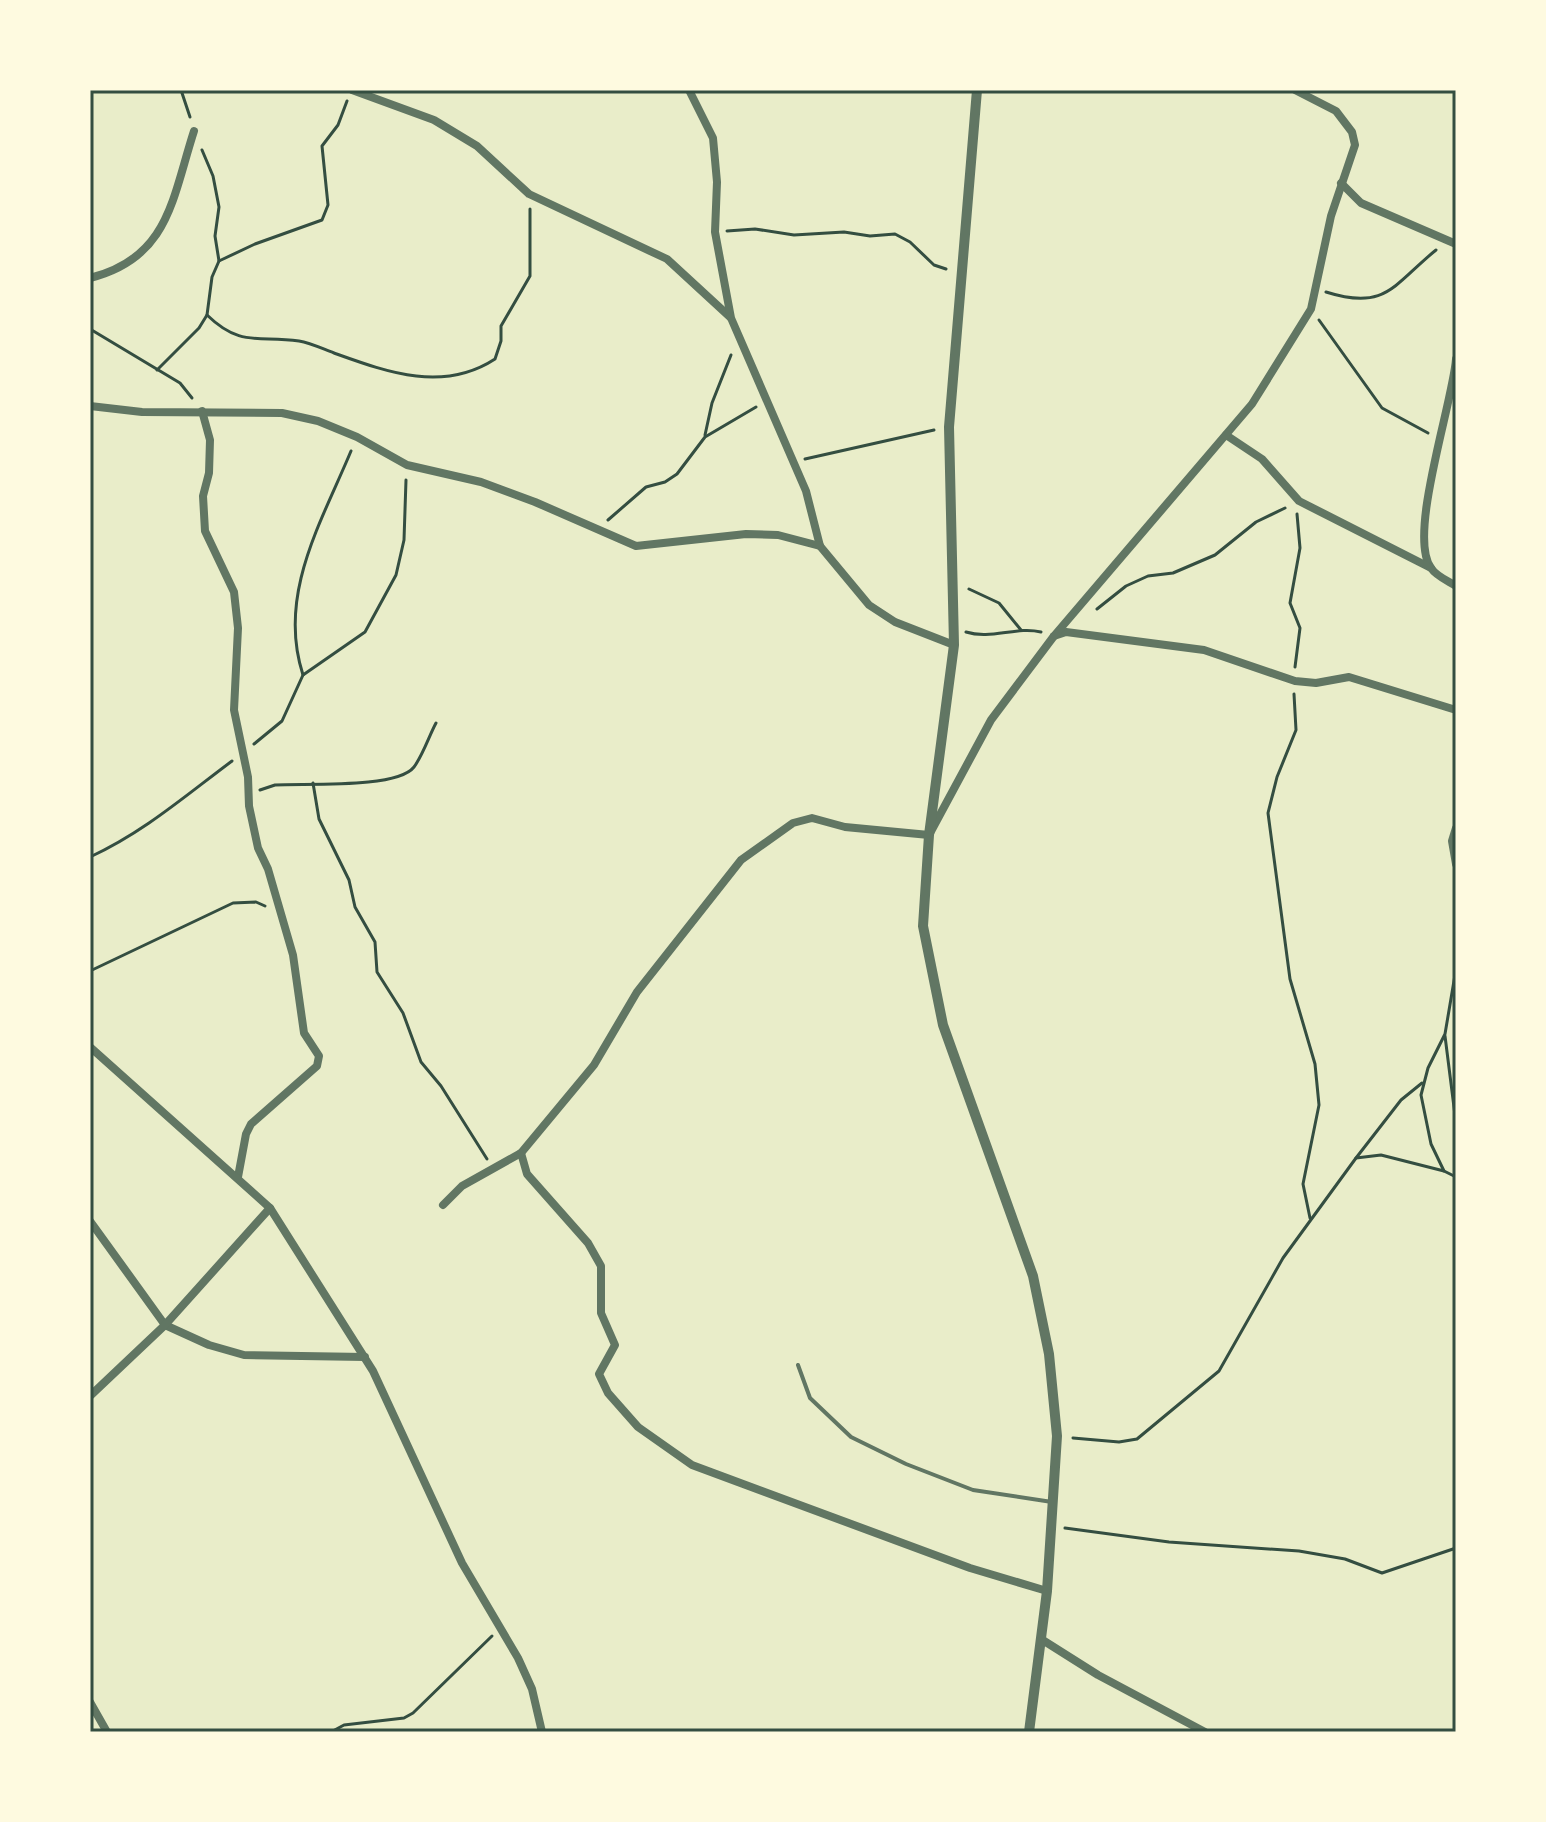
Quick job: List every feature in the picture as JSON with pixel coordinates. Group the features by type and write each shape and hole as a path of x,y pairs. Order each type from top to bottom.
{"street":[{"path":"351,90 434,120 457,133 529,194 667,259 731,318"},
{"path":"689,90 713,138 717,182 715,232 731,318 806,491 820,546 869,605 895,622 954,645"},
{"path":"977,90 949,427 951,627 954,645 929,835 923,926 943,1025 1033,1276 1049,1354 1057,1436 1047,1591 1029,1732"},
{"path":"929,835 991,720 1054,636 1252,404 1311,309 1341,183 1354,156 1352,132 1336,111 1295,90"},
{"path":"90,278 134,259 154,242 166,219 194,131"},
{"path":"1341,183 1361,203 1452,242"},
{"path":"1431,568 1426,558 1426,536 1438,439 1446,420 1456,359"},
{"path":"90,406 142,412 282,413 318,421 357,437 407,465 481,482 636,546 658,546 699,536 746,534 778,535 820,546"},
{"path":"201,411 210,440 209,473 203,496 205,531 234,592 238,628 234,710 258,848 268,869 278,913 293,955 304,1033 320,1061 251,1124 246,1134 238,1177"},
{"path":"1226,435 1262,459 1299,501 1431,568 1456,586"},
{"path":"1054,636 1066,632 1166,643 1204,650 1295,681 1316,683 1349,677 1456,710"},
{"path":"443,1205 462,1186 521,1153 610,1043 637,992 741,860 759,845 793,823 812,818 845,827 929,835"},
{"path":"1456,828 1452,841 1456,864"},
{"path":"90,1047 270,1208 365,1357 462,1563 532,1689 542,1732"},
{"path":"521,1153 527,1174 588,1243 601,1266 601,1313 615,1345 599,1374 608,1393 638,1427 692,1465 956,1564 1047,1591"},
{"path":"90,1396 165,1325 270,1208"},
{"path":"90,1221 165,1325 209,1345 244,1355 365,1357"},
{"path":"1041,1639 1098,1675 1205,1732"},
{"path":"90,1702 107,1732"}],"lane":[{"path":"798,1365 810,1398 851,1437 906,1464 973,1490 1052,1502"}],"path":[{"path":"157,370 199,328 207,315 212,277 219,261 215,236 219,207 213,176 181,90"},
{"path":"219,261 255,244 322,220 328,205 322,146 338,125 351,90"},
{"path":"207,315 219,326 249,340 300,341 410,378 448,376 481,366 495,359 501,341 501,326 530,276 529,194"},
{"path":"715,232 755,229 794,235 844,232 870,236 895,234 910,242 934,265 962,271"},
{"path":"1315,289 1355,301 1369,300 1407,278 1452,242"},
{"path":"1311,309 1382,408 1438,439"},
{"path":"90,329 180,383 201,411"},
{"path":"590,526 614,518 639,492 677,474 705,437 712,403 738,336"},
{"path":"705,437 739,420 766,400"},
{"path":"793,462 949,427"},
{"path":"303,675 295,645 295,591 357,437"},
{"path":"90,857 118,844 179,805 243,753 282,721 303,675 336,651 356,642 365,632 396,575 404,540 407,465"},
{"path":"1090,614 1126,586 1215,555 1256,522 1295,503 1301,535 1290,603 1300,628 1295,681 1296,730 1277,777 1268,813 1290,979 1315,1064 1319,1105 1303,1184 1310,1218"},
{"path":"950,581 999,603 1021,630"},
{"path":"951,627 978,635 1021,630 1054,636"},
{"path":"249,793 275,785 368,782 403,776 414,767 436,723"},
{"path":"313,783 319,819 349,880 355,907 375,942 377,972 403,1013 421,1062 441,1086 494,1168"},
{"path":"90,971 233,903 256,902 278,913"},
{"path":"1444,1171 1431,1144 1421,1095 1423,1083 1445,1034 1456,969"},
{"path":"1445,1034 1456,1123"},
{"path":"1057,1436 1119,1442 1137,1439 1219,1371 1283,1258 1310,1218 1401,1100 1423,1083"},
{"path":"1356,1158 1381,1155 1456,1177"},
{"path":"1050,1525 1169,1542 1299,1551 1345,1559 1382,1573 1456,1548"},
{"path":"331,1732 344,1725 404,1718 413,1713 500,1627"}]}
